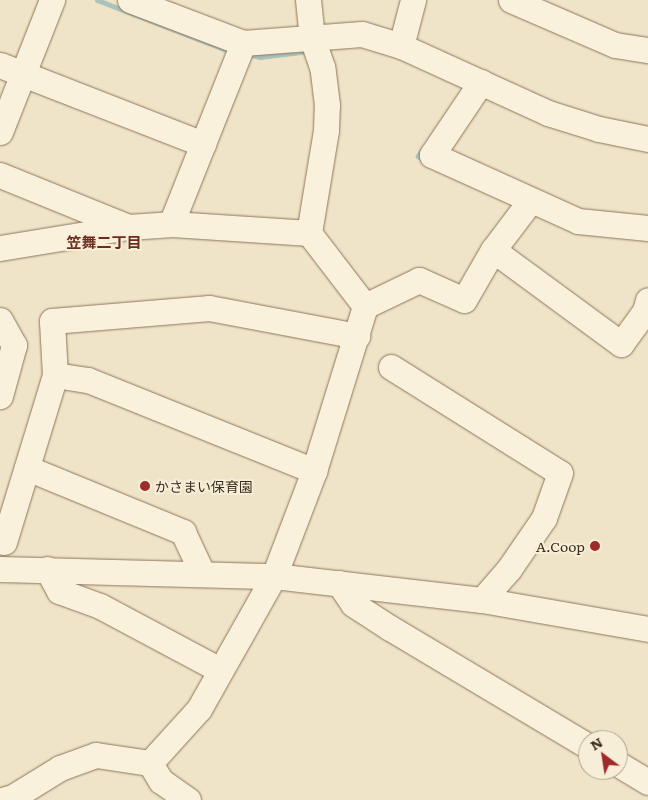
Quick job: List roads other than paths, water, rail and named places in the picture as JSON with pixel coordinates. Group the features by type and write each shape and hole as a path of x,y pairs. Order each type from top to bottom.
{"street":[{"path":"0,132 11,69 52,0"},
{"path":"130,0 243,43 362,34 402,46 548,113 599,129 648,139"},
{"path":"308,0 312,38 322,68 326,130 309,233 365,306"},
{"path":"402,46 412,0"},
{"path":"511,0 615,45 648,50"},
{"path":"171,224 243,43"},
{"path":"11,69 202,144"},
{"path":"481,82 432,155 530,201 578,221 648,228"},
{"path":"0,175 128,227"},
{"path":"150,763 199,709 274,576 314,471 365,306 419,280 464,300 493,250 530,201"},
{"path":"0,248 128,227 171,224 309,233"},
{"path":"493,250 621,344 645,311 648,300"},
{"path":"4,542 55,376 52,321 209,308 357,336"},
{"path":"0,320 14,345 0,396"},
{"path":"391,367 560,472 544,518 509,569 482,600"},
{"path":"55,376 88,380 314,471"},
{"path":"27,468 183,532 202,573"},
{"path":"0,569 274,576 482,600 648,629"},
{"path":"47,569 59,591 100,606 220,670"},
{"path":"339,583 353,604 578,740"},
{"path":"2,800 13,797 60,768 96,755 150,763"},
{"path":"150,763 161,781 188,800"},
{"path":"628,770 648,782"}],"waterway":[{"path":"97,0 232,52"},
{"path":"246,54 260,57 309,51"},
{"path":"423,149 418,156 426,162"}],"place":[{"name":"かさまい保育園","path":"145,486"},
{"name":"A.Coop","path":"595,546"}],"district":[{"name":"笠舞二丁目","path":"104,242"}]}
